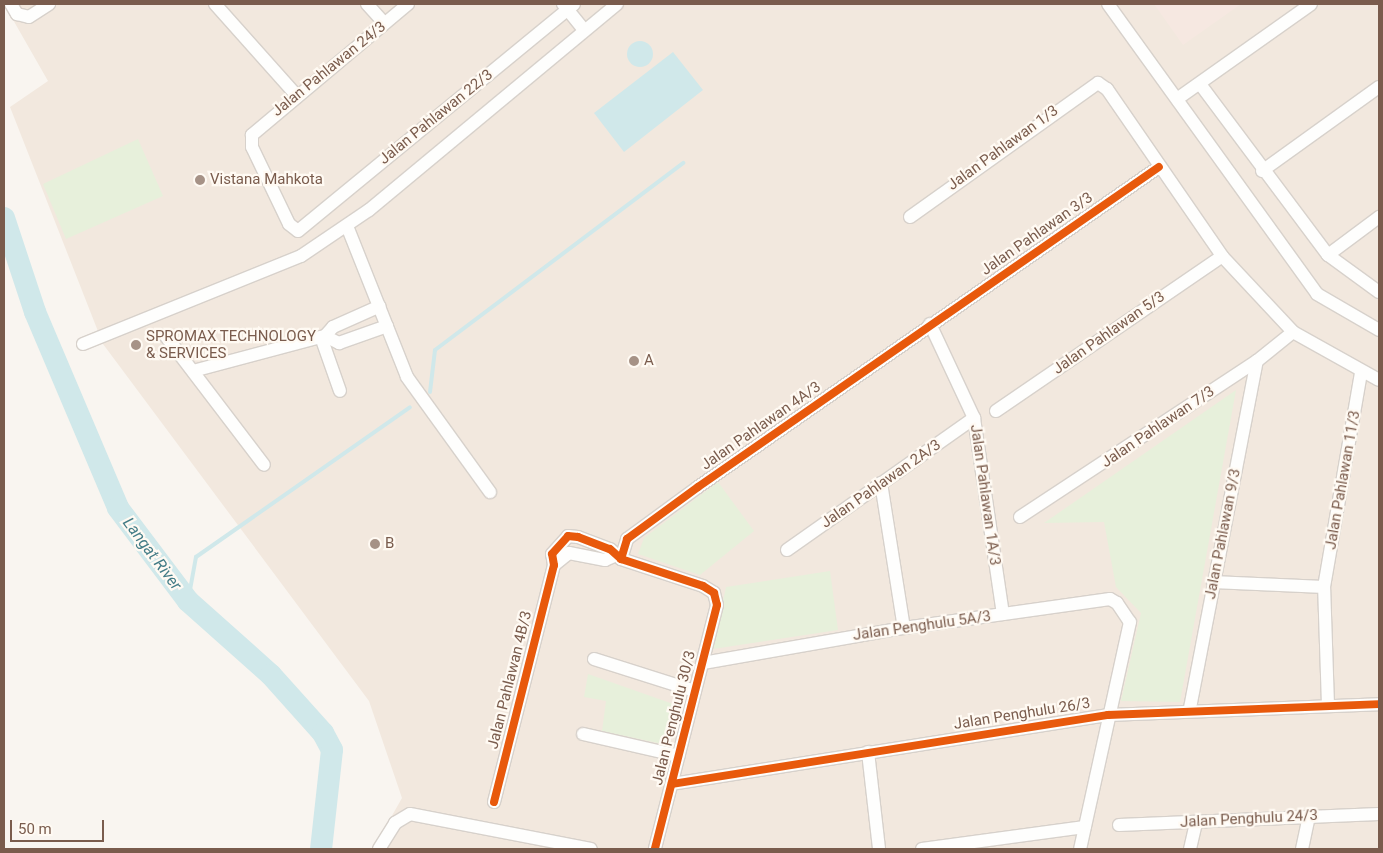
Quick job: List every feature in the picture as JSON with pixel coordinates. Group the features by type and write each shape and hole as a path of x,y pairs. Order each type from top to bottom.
{"street":[{"path":"11,4 21,17 49,4"},
{"path":"215,4 297,96"},
{"path":"367,4 384,23"},
{"name":"Jalan Pahlawan 24/3","path":"252,135 408,4"},
{"path":"83,344 301,256 347,226 617,4"},
{"path":"1108,4 1317,294 1379,330"},
{"path":"1177,99 1311,4"},
{"path":"568,6 584,30"},
{"name":"Jalan Pahlawan 22/3","path":"252,135 252,147 284,215 298,231 568,6"},
{"name":"Jalan Pahlawan 1/3","path":"910,217 1098,83 1107,89 1159,167"},
{"path":"1200,84 1262,171 1328,255 1379,292"},
{"path":"1262,171 1379,87"},
{"path":"1159,167 1222,256 1293,332 1361,373 1379,380"},
{"name":"Jalan Pahlawan 3/3","path":"930,324 1159,167"},
{"path":"1328,255 1379,217"},
{"path":"347,226 416,394 490,492"},
{"name":"Jalan Pahlawan 5/3","path":"996,411 1222,256"},
{"path":"194,371 323,336 334,327 380,306"},
{"name":"Jalan Pahlawan 1A/3","path":"930,324 974,418 1003,614"},
{"name":"Jalan Pahlawan 4A/3","path":"618,558 627,539 930,324"},
{"path":"323,336 339,343 387,326"},
{"name":"Jalan Pahlawan 7/3","path":"1020,517 1257,361 1293,332"},
{"path":"165,334 264,465"},
{"path":"323,336 340,390"},
{"name":"Jalan Pahlawan 9/3","path":"1190,708 1257,361"},
{"name":"Jalan Pahlawan 11/3","path":"1328,705 1324,587 1361,373"},
{"name":"Jalan Pahlawan 2A/3","path":"787,550 974,418"},
{"path":"881,483 904,628"},
{"name":"Jalan Pahlawan 4B/3","path":"494,802 554,565 569,553 605,560 618,558"},
{"name":"Jalan Penghulu 30/3","path":"618,558 714,593 717,605 655,849"},
{"path":"1214,582 1324,587"},
{"name":"Jalan Penghulu 5A/3","path":"702,663 904,628 1110,599 1127,614 1130,622 1108,715"},
{"path":"594,659 695,691"},
{"name":"Jalan Penghulu 26/3","path":"672,784 1108,715 1190,708 1379,704"},
{"path":"1080,849 1108,715"},
{"path":"583,734 679,756"},
{"path":"868,752 879,849"},
{"path":"379,849 402,816 410,814 591,849"},
{"name":"Jalan Penghulu 24/3","path":"1119,825 1379,814"},
{"path":"1302,849 1309,816"},
{"path":"1190,849 1196,822"},
{"path":"922,849 1085,827"}],"shaded area":[{"path":"4,4 1379,4 1379,849 373,849 402,798 369,701 103,344 10,107 48,81"},
{"path":"1154,4 1241,4 1183,45"}],"green space":[{"path":"138,139 163,196 66,239 43,184"},
{"path":"1236,390 1180,702 1121,701 1141,613 1116,587 1104,522 1044,523"},
{"path":"718,482 754,531 700,575 638,554 644,538"},
{"path":"830,571 838,630 713,649 726,587"},
{"path":"588,674 676,705 667,745 602,731 606,701 584,697"}],"water":[{"path":"640,41 649,45 653,54 649,63 640,67 631,63 627,54 631,45"},
{"path":"673,52 703,90 624,152 594,113"}],"waterway":[{"path":"430,392 435,350 683,163"},
{"name":"Langat River","path":"4,218 35,312 118,508 188,601 271,675 323,733 332,750 321,849"},
{"path":"188,601 196,557 410,407"}],"cycle path":[{"path":"621,559 627,539 698,487 1159,167"},
{"path":"494,802 554,565 552,554 568,536 578,537 610,549 621,559 703,586 714,593 717,605 655,849"},
{"path":"672,784 1108,715 1379,704"}],"place":[{"name":"Vistana Mahkota","path":"200,180"},
{"name":"SPROMAX TECHNOLOGY & SERVICES","path":"136,345"},
{"name":"A","path":"634,361"},
{"name":"B","path":"375,544"}]}
